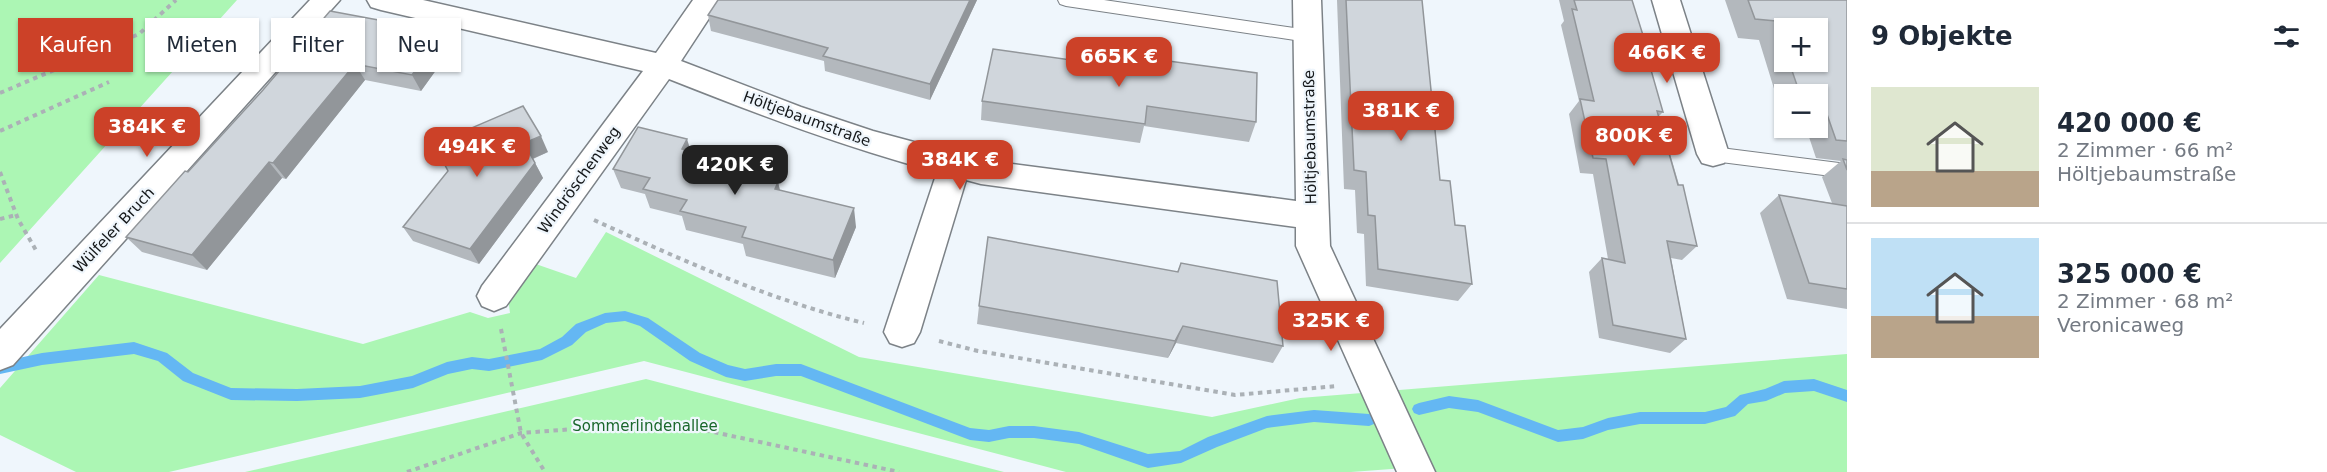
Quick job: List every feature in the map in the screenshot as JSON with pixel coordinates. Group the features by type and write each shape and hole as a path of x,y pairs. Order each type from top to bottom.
{"street":[{"name":"Wülfeler Bruch","path":"2,352 326,0"},
{"name":"Höltjebaumstraße","path":"381,0 663,65 790,115 871,142 981,172 1312,216 1307,0"},
{"name":"Windröschenweg","path":"494,296 663,65 707,0"},
{"path":"1666,0 1713,154"},
{"path":"902,332 955,165"},
{"path":"1312,216 1313,246 1416,472"}],"lane":[{"path":"1066,0 1308,36"},
{"path":"1713,154 1847,171"}],"path":[{"path":"133,36 139,34 176,0"},
{"path":"0,93 49,72"},
{"path":"0,131 109,82"},
{"path":"0,172 16,215 37,252"},
{"path":"561,205 715,275 819,312 978,351 1235,395 1374,382"},
{"path":"0,219 16,215"},
{"path":"504,344 521,433 545,472"},
{"path":"407,472 521,433 668,423 870,464 899,472"}],"green space":[{"path":"0,0 237,0 221,18 145,18 145,72 172,72 0,263"},
{"path":"606,232 859,357 1212,417 1300,398 1847,354 1847,472 1435,472 1432,466 1351,472 1066,472 644,361 169,472 76,472 0,435 0,388 99,275 363,344 470,312 488,318 510,313 507,290 530,262 576,278"},
{"name":"Sommerlindenallee","path":"646,379 1004,472 245,472"}],"building":[{"path":"718,0 970,0 930,84 823,56 828,48 708,15"},
{"path":"1346,0 1422,0 1440,180 1450,181 1455,225 1465,226 1472,284 1378,269 1375,216 1368,215 1366,172 1354,170"},
{"path":"1574,0 1632,0 1652,64 1649,63 1663,112 1657,111 1678,185 1683,185 1697,246 1667,241 1686,339 1613,325 1602,258 1625,263 1606,159 1593,158 1580,99 1594,101 1572,9 1577,10"},
{"path":"1748,0 1847,0 1847,141 1836,140 1828,117 1828,84 1797,84 1792,72 1828,72 1828,18 1774,18 1774,21 1755,19"},
{"path":"330,11 377,20 377,68 365,66 365,18 324,18"},
{"path":"993,49 1149,71 1154,59 1257,73 1256,122 1147,106 1145,124 982,101"},
{"path":"278,72 348,72 273,163 269,162 192,255 126,237 185,171 188,172"},
{"path":"396,72 414,72 412,75"},
{"path":"523,106 541,136 524,143 535,163 470,249 403,227 448,171 434,144"},
{"path":"638,127 687,139 682,149 729,160 725,169 778,182 775,189 854,208 833,260 742,237 746,227 680,211 687,200 643,189 650,178 613,169"},
{"path":"1779,195 1847,206 1847,289 1809,283"},
{"path":"988,237 1178,272 1181,263 1277,281 1283,346 1183,326 1175,341 979,306"}],"waterway":[{"path":"0,368 42,359 134,348 162,357 188,377 231,394 297,395 360,392 413,382 447,368 472,363 489,365 542,354 567,341 581,328 605,318 625,316 644,322 695,357 726,371 745,375 776,370 801,370 970,434 989,436 1009,432 1034,432 1079,438 1148,461 1181,457 1213,442 1267,422 1314,416 1369,420"},
{"path":"1419,409 1449,402 1478,406 1558,436 1583,433 1608,424 1640,418 1705,418 1730,412 1745,399 1766,395 1784,387 1814,385 1847,396"}]}
